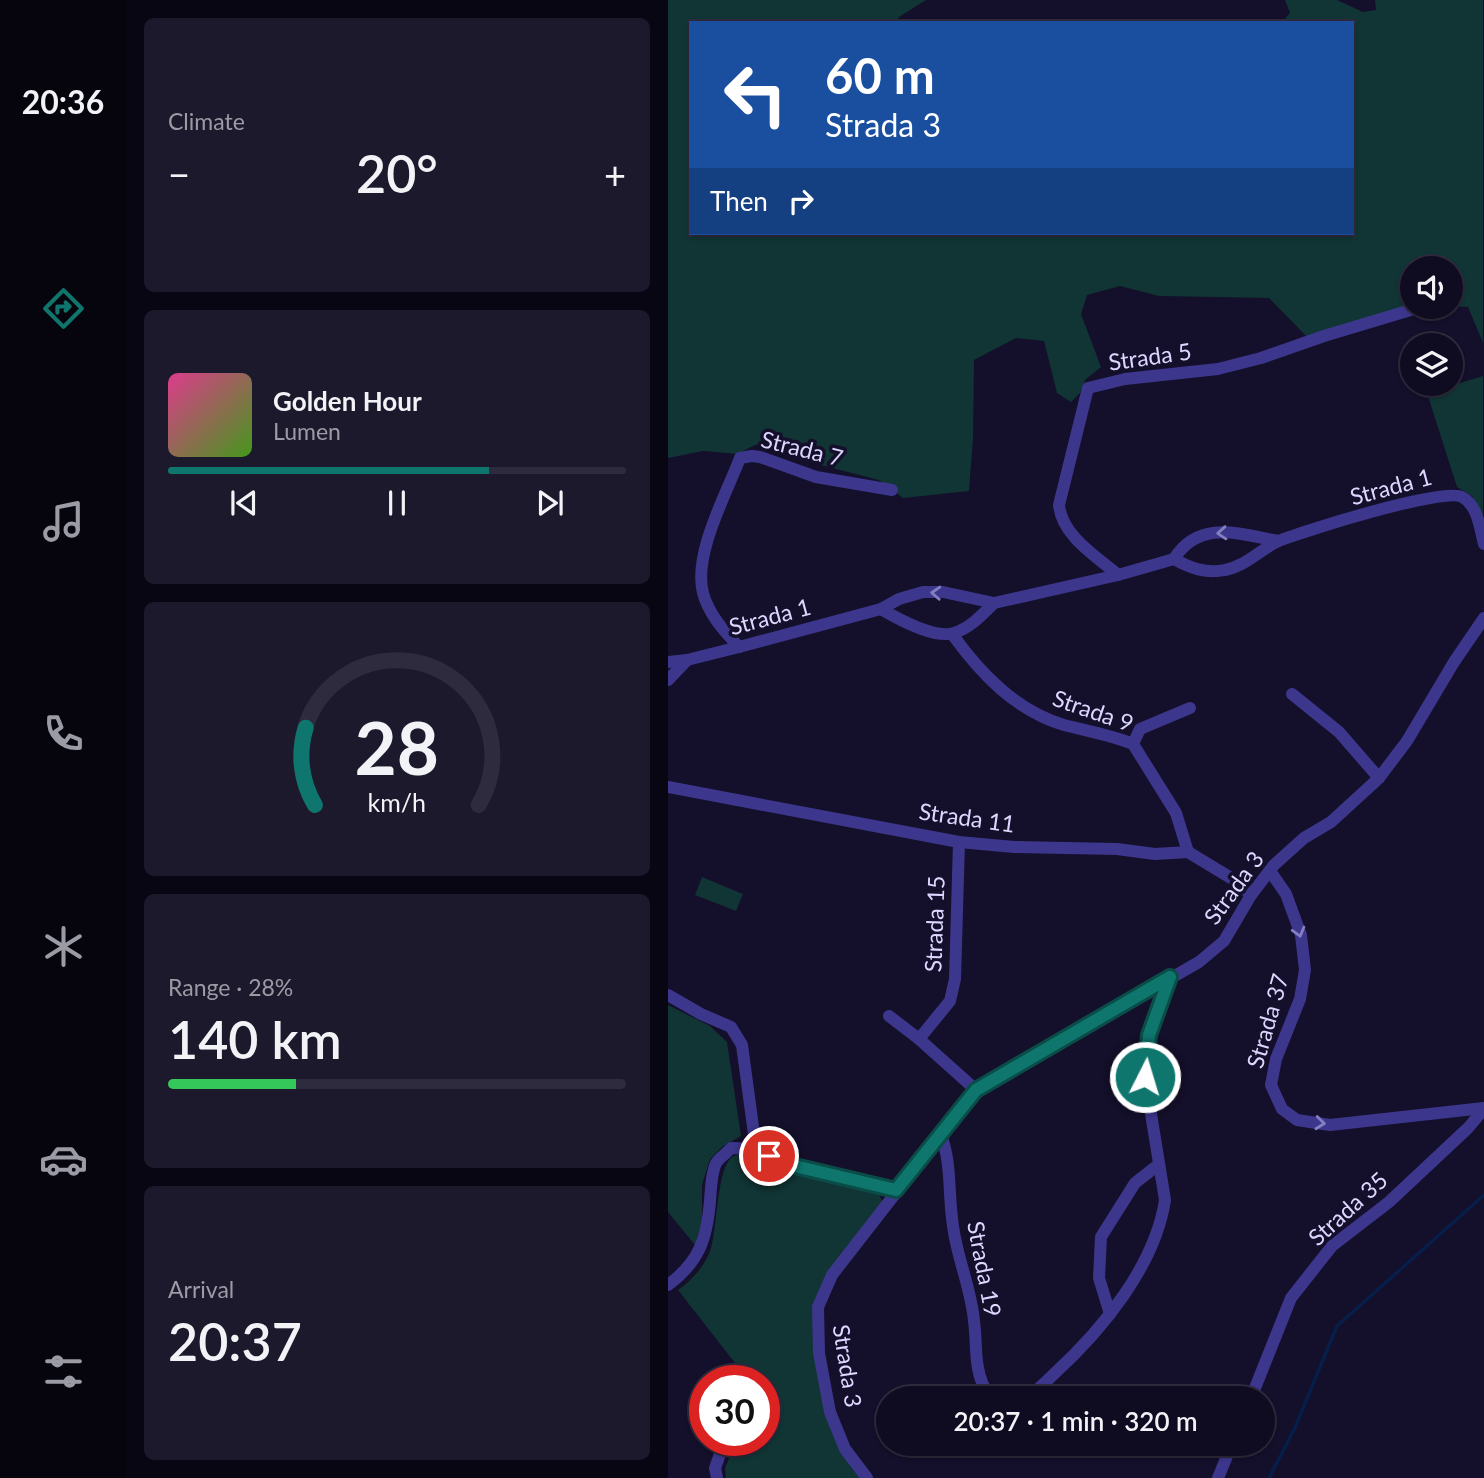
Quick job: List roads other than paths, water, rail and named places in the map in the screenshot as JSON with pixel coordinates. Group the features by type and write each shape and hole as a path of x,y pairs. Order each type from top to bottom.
{"street":[{"name":"Strada 5","path":"1118,575 1074,537 1061,519 1059,505 1088,388 1125,379 1218,369 1400,313"},
{"name":"Strada 7","path":"739,647 718,624 704,594 701,571 709,538 740,458 760,457 816,477 892,490"},
{"name":"Strada 1","path":"1174,559 1189,567 1210,572 1227,570 1251,560 1278,541 1397,505 1450,493 1462,496 1471,504 1484,544"},
{"name":"Strada 1","path":"668,662 687,660 881,609 899,599 923,592 943,592 994,603 1118,575 1174,559 1181,548 1193,538 1217,532 1235,532 1278,541"},
{"name":"Strada 1","path":"952,634 971,625 994,603"},
{"path":"881,609 901,621 931,631 952,634"},
{"name":"Strada 3","path":"867,1478 845,1449 831,1412 819,1353 818,1307 832,1275 976,1090 1199,962 1224,941 1251,895 1270,871 1304,838 1331,822 1379,778 1407,741 1484,618"},
{"name":"Strada 9","path":"952,634 992,683 1014,701 1061,724 1133,744 1176,813 1188,852"},
{"path":"668,680 687,660"},
{"path":"1292,694 1338,732 1379,778"},
{"path":"1133,744 1140,729 1190,708"},
{"name":"Strada 11","path":"668,787 959,842 1014,847 1117,849 1155,854 1188,852"},
{"name":"Strada 15","path":"919,1039 950,1001 955,979 959,842"},
{"path":"1188,852 1231,878 1251,895"},
{"name":"Strada 37","path":"1270,871 1286,894 1301,935 1305,970 1300,999 1276,1059 1271,1085 1282,1109 1297,1120 1330,1125 1484,1109"},
{"path":"1041,1386 1078,1352 1110,1314 1134,1278 1163,1216 1165,1200 1145,1077 1149,1035 1170,977"},
{"path":"668,995 731,1027 742,1045 756,1149"},
{"path":"889,1016 976,1090"},
{"name":"Strada 35","path":"1256,1386 1291,1298 1332,1246 1389,1202 1468,1128 1484,1109"},
{"name":"Strada 19","path":"941,1135 948,1152 953,1227 966,1273 974,1321 976,1363 983,1386"},
{"path":"668,1285 687,1270 702,1246 716,1162 731,1148 756,1149 782,1163 896,1190"},
{"path":"1110,1314 1098,1279 1101,1237 1135,1183 1158,1166"},
{"path":"716,1478 715,1468 719,1456"},
{"path":"1218,1478 1227,1456"}],"waterway":[{"path":"1269,1478 1294,1430 1337,1326 1484,1195"}]}
